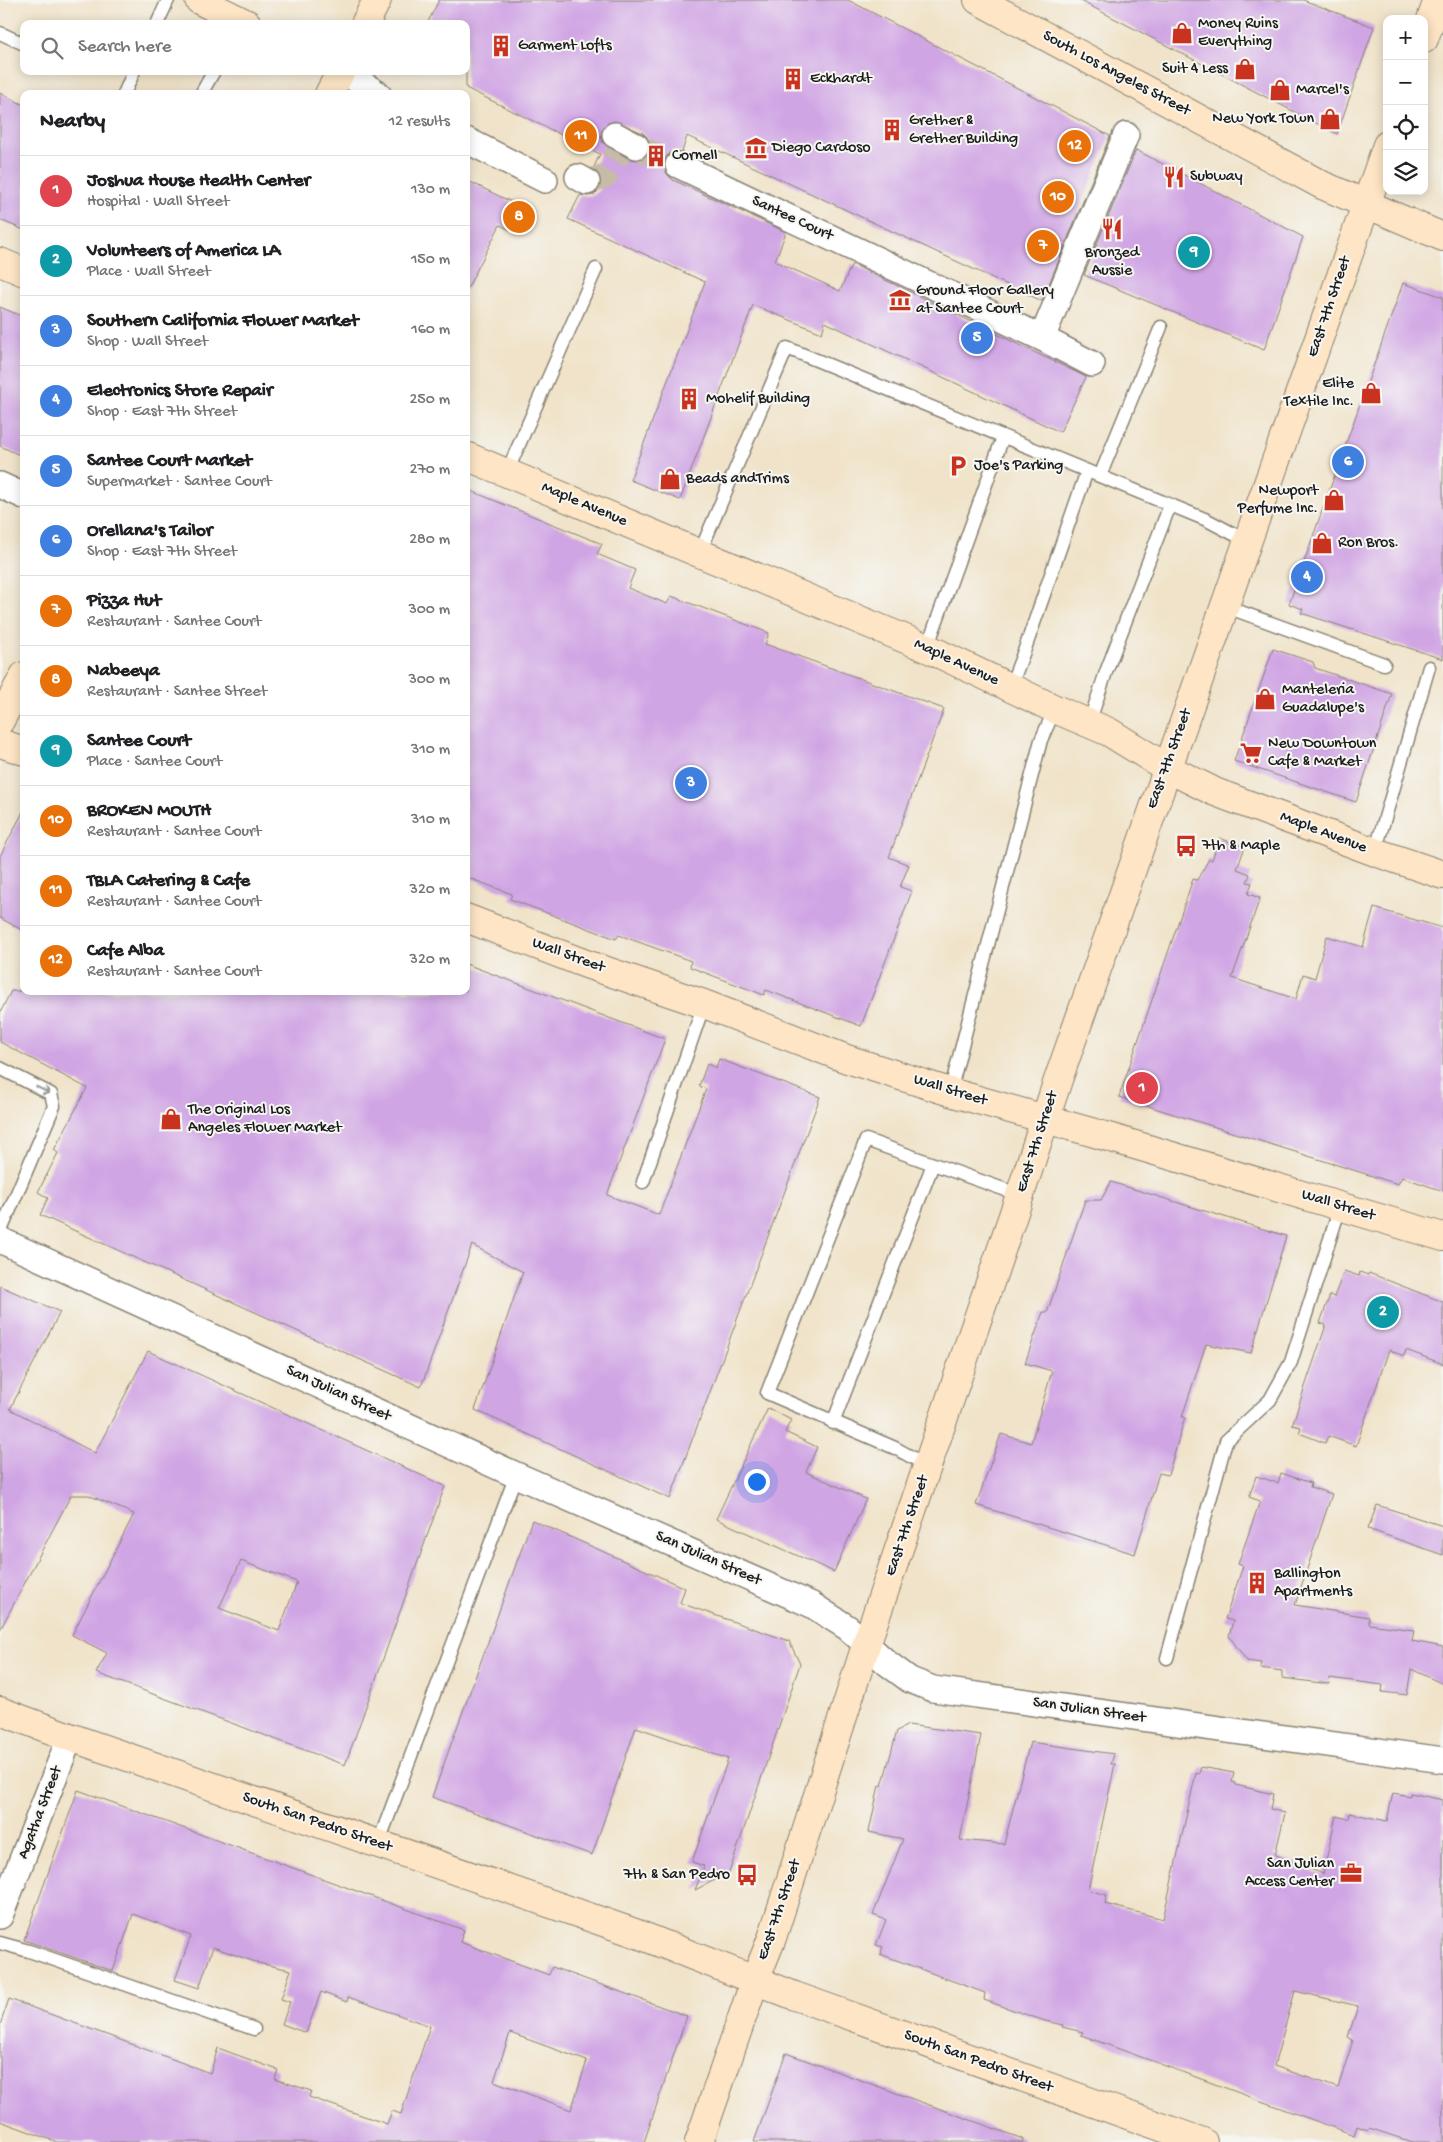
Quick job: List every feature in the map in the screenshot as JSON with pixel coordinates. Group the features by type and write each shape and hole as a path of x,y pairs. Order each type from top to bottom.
{"main road":[{"path":"199,0 236,20"},
{"path":"367,20 377,0"},
{"name":"South Los Angeles Street","path":"978,0 1322,185 1443,237"},
{"path":"1428,28 1438,0"},
{"path":"331,90 340,75"},
{"name":"East 7th Street","path":"699,2142 755,1980 772,1938 866,1645 1046,1119 1167,768 1385,150"},
{"path":"0,262 20,270"},
{"name":"Maple Avenue","path":"470,458 927,648 1055,709 1089,723 1125,741 1167,768 1215,792 1375,852 1442,871"},
{"path":"0,721 20,684"},
{"path":"0,743 20,750"},
{"name":"Wall Street","path":"470,920 586,964 704,1004 847,1059 950,1092 1443,1237"},
{"name":"South San Pedro Street","path":"0,1711 635,1933 896,2033 1202,2142"}],"street":[{"path":"348,75 372,90"},
{"path":"1042,338 1126,135"},
{"path":"470,142 544,180"},
{"name":"Santee Court","path":"678,165 1042,338 1092,364"},
{"path":"0,484 20,494"},
{"name":"San Julian Street","path":"0,1240 516,1475 812,1605 848,1628 910,1680 933,1689 1443,1760"},
{"name":"Agatha Street","path":"0,1916 70,1737"}],"lane":[{"path":"159,20 168,0"},
{"path":"0,33 20,42"},
{"path":"126,90 132,75"},
{"path":"203,90 212,75"},
{"path":"507,472 596,269"},
{"path":"1100,476 1161,327"},
{"path":"700,552 787,348 1207,520 1247,541"},
{"path":"927,648 1003,436"},
{"path":"1010,688 1088,471"},
{"path":"1089,723 1104,677 1170,505"},
{"path":"1224,606 1384,664"},
{"path":"1375,852 1428,667"},
{"path":"950,1092 1041,740 1055,709"},
{"path":"642,1182 704,1004"},
{"path":"0,1068 51,1094 54,1106 0,1233"},
{"path":"928,1466 895,1448 767,1394 770,1384 866,1140 1020,1195"},
{"path":"833,1423 933,1164"},
{"path":"1167,1658 1226,1441 1270,1400 1291,1362 1340,1207"},
{"path":"378,1844 516,1475"},
{"path":"0,1943 30,1951 254,2029"}],"building":[{"path":"439,0 848,0 1110,136 1042,301 687,136 682,152 669,153 665,159 666,173 673,180 786,232 775,261 840,291 852,264 1086,377 1060,432 825,322 822,333 753,305 680,500 630,480 705,282 568,219 580,195 594,195 600,189 600,175 593,169 600,154 466,88 466,75 470,75 470,20 429,20","holes":["615,121 643,133 648,138 650,146 648,153 644,158 637,160 629,159 603,143 601,135 603,128 608,123"]},
{"path":"1079,0 1303,0 1374,27 1337,134"},
{"path":"0,93 20,103 20,228 0,220"},
{"path":"1136,150 1303,237 1264,350 1084,275"},
{"path":"470,182 532,212 521,235 500,225 470,283"},
{"path":"1403,283 1443,297 1443,659 1301,613 1303,609 1289,604"},
{"path":"0,307 20,315 20,455 0,446"},
{"path":"470,491 602,544 597,554 635,570 628,588 667,604 671,596 769,633 765,644 944,709 889,857 909,865 900,887 912,891 861,1026 766,990 764,995 690,967 691,961 619,935 616,939 510,899 512,894 470,878"},
{"path":"1273,649 1313,662 1315,668 1392,694 1356,802 1234,761"},
{"path":"20,818 20,929 0,918 0,856"},
{"path":"1219,838 1245,847 1237,869 1250,874 1247,882 1252,883 1248,894 1260,898 1232,978 1296,999 1303,974 1315,978 1327,936 1363,947 1374,908 1443,928 1443,1191 1402,1177 1398,1184 1119,1097 1193,879 1197,880 1209,859 1212,860"},
{"path":"470,966 665,1039 607,1195 659,1215 706,1089 699,1086 707,1064 716,1068 719,1059 820,1097 670,1499 475,1410 523,1272 472,1245 421,1387 40,1215 48,1198 38,1192 58,1153 54,1150 87,1088 0,1042 0,1013 11,991 20,991 20,995 470,995"},
{"path":"1111,1182 1286,1236 1251,1353 1206,1344 1182,1417 1185,1417 1168,1475 1159,1473 1135,1554 976,1505 1001,1434 1031,1443 1052,1371 1025,1363 1043,1312 1047,1313 1085,1200 1101,1200"},
{"path":"1344,1271 1359,1276 1360,1272 1368,1275 1369,1273 1443,1302 1443,1364 1406,1350 1404,1356 1389,1350 1356,1446 1328,1436 1325,1443 1299,1433 1301,1427 1292,1425 1326,1325 1320,1323 1330,1295 1334,1297"},
{"path":"0,1286 60,1312 10,1409 95,1453 148,1351 445,1486 345,1765 96,1673 107,1653 72,1635 134,1514 88,1495 71,1495 0,1630","holes":["241,1561 297,1582 279,1631 219,1608"]},
{"path":"768,1408 791,1420 785,1432 817,1447 806,1472 866,1499 834,1572 716,1519"},
{"name":"Ballington Apartments","path":"1281,1473 1311,1483 1310,1487 1332,1494 1295,1605 1369,1617 1369,1624 1414,1630 1412,1641 1443,1647 1443,1684 1411,1669 1407,1695 1382,1692 1383,1685 1330,1678 1329,1684 1282,1678 1282,1671 1260,1668 1261,1663 1247,1661 1229,1636 1233,1621 1225,1619 1243,1566 1238,1564 1260,1501 1249,1497 1256,1476 1278,1483"},
{"path":"1377,1505 1443,1526 1443,1555 1368,1529"},
{"path":"532,1520 685,1588 680,1603 789,1641 800,1664 729,1873 695,1890 704,1866 692,1862 728,1759 636,1727 592,1855 432,1797"},
{"path":"908,1725 981,1735 960,1840 1004,1844 1030,1742 1114,1754 1111,1764 1115,1764 1088,1890 1107,1895 1105,1904 1163,1919 1196,1773 1199,1774 1201,1767 1234,1773 1232,1782 1236,1783 1236,1785 1273,1794 1270,1809 1285,1813 1275,1855 1323,1874 1336,1816 1349,1819 1350,1813 1387,1821 1393,1793 1410,1796 1410,1793 1443,1800 1443,2142 1412,2142 1357,2126 1354,2135 1081,2035 1083,2032 1062,2027 1063,2025 1045,2021 984,2000 985,1993 880,1954 883,1947 876,1945 886,1920 873,1915 903,1839 869,1832 879,1785 882,1786 897,1731","holes":["1295,1991 1358,2006 1348,2037 1353,2040 1338,2088 1274,2066"]},
{"path":"78,1790 464,1930 460,1942 549,1975 552,1967 687,2016 644,2142 57,2142 0,2121 0,2025 9,1999 210,2073 218,2048 278,2070 275,2079 311,2091 309,2097 387,2124 392,2111 401,2114 430,2026 348,1997 347,2002 321,1992 306,2033 282,2024 290,2002 281,1999 291,1970 258,1963 213,1947 199,1988 175,1980 191,1936 133,1914 113,1971 24,1940","holes":["510,2033 587,2061 571,2110 494,2081"]},
{"path":"786,2053 1023,2139 1023,2142 754,2142"}],"tunnel":[{"path":"636,146 678,165"},
{"path":"587,182 605,176 618,153"}],"place":[{"name":"Money Ruins Everything","path":"1182,33"},
{"name":"Garment Lofts","path":"501,46"},
{"name":"Suit 4 Less","path":"1245,69"},
{"name":"Eckhardt","path":"793,79"},
{"name":"Marcel's","path":"1280,90"},
{"name":"New York Town","path":"1330,119"},
{"name":"Grether & Grether Building","path":"892,130"},
{"name":"TBLA Catering & Cafe","path":"581,136"},
{"name":"Cafe Alba","path":"1075,146"},
{"name":"Diego Cardoso","path":"756,148"},
{"name":"Cornell","path":"656,156"},
{"name":"Subway","path":"1174,177"},
{"name":"BROKEN MOUTH","path":"1058,197"},
{"name":"Nabeeya","path":"519,217"},
{"name":"Bronzed Aussie","path":"1112,229"},
{"name":"Pizza Hut","path":"1043,246"},
{"name":"Santee Court","path":"1194,252"},
{"name":"Ground Floor Gallery at Santee Court","path":"900,300"},
{"name":"Santee Court Market","path":"977,338"},
{"name":"Elite Textile Inc.","path":"1371,393"},
{"name":"Mohelif Building","path":"689,399"},
{"name":"Orellana's Tailor","path":"1348,462"},
{"name":"Joe's Parking","path":"958,466"},
{"name":"Beads andTrims","path":"670,479"},
{"name":"Newport Perfume Inc.","path":"1334,500"},
{"name":"Ron Bros.","path":"1322,543"},
{"name":"Electronics Store Repair","path":"1307,577"},
{"name":"Manteleria Guadalupe's","path":"1265,699"},
{"name":"New Downtown Cafe & Market","path":"1251,753"},
{"name":"Southern California Flower Market","path":"691,783"},
{"name":"7th & Maple","path":"1186,846"},
{"name":"Joshua House Health Center","path":"1142,1088"},
{"name":"The Original Los Angeles Flower Market","path":"171,1119"},
{"name":"Volunteers of America LA","path":"1383,1312"},
{"name":"Ballington Apartments","path":"1257,1583"},
{"name":"San Julian Access Center","path":"1351,1873"},
{"name":"7th & San Pedro","path":"747,1875"}]}
